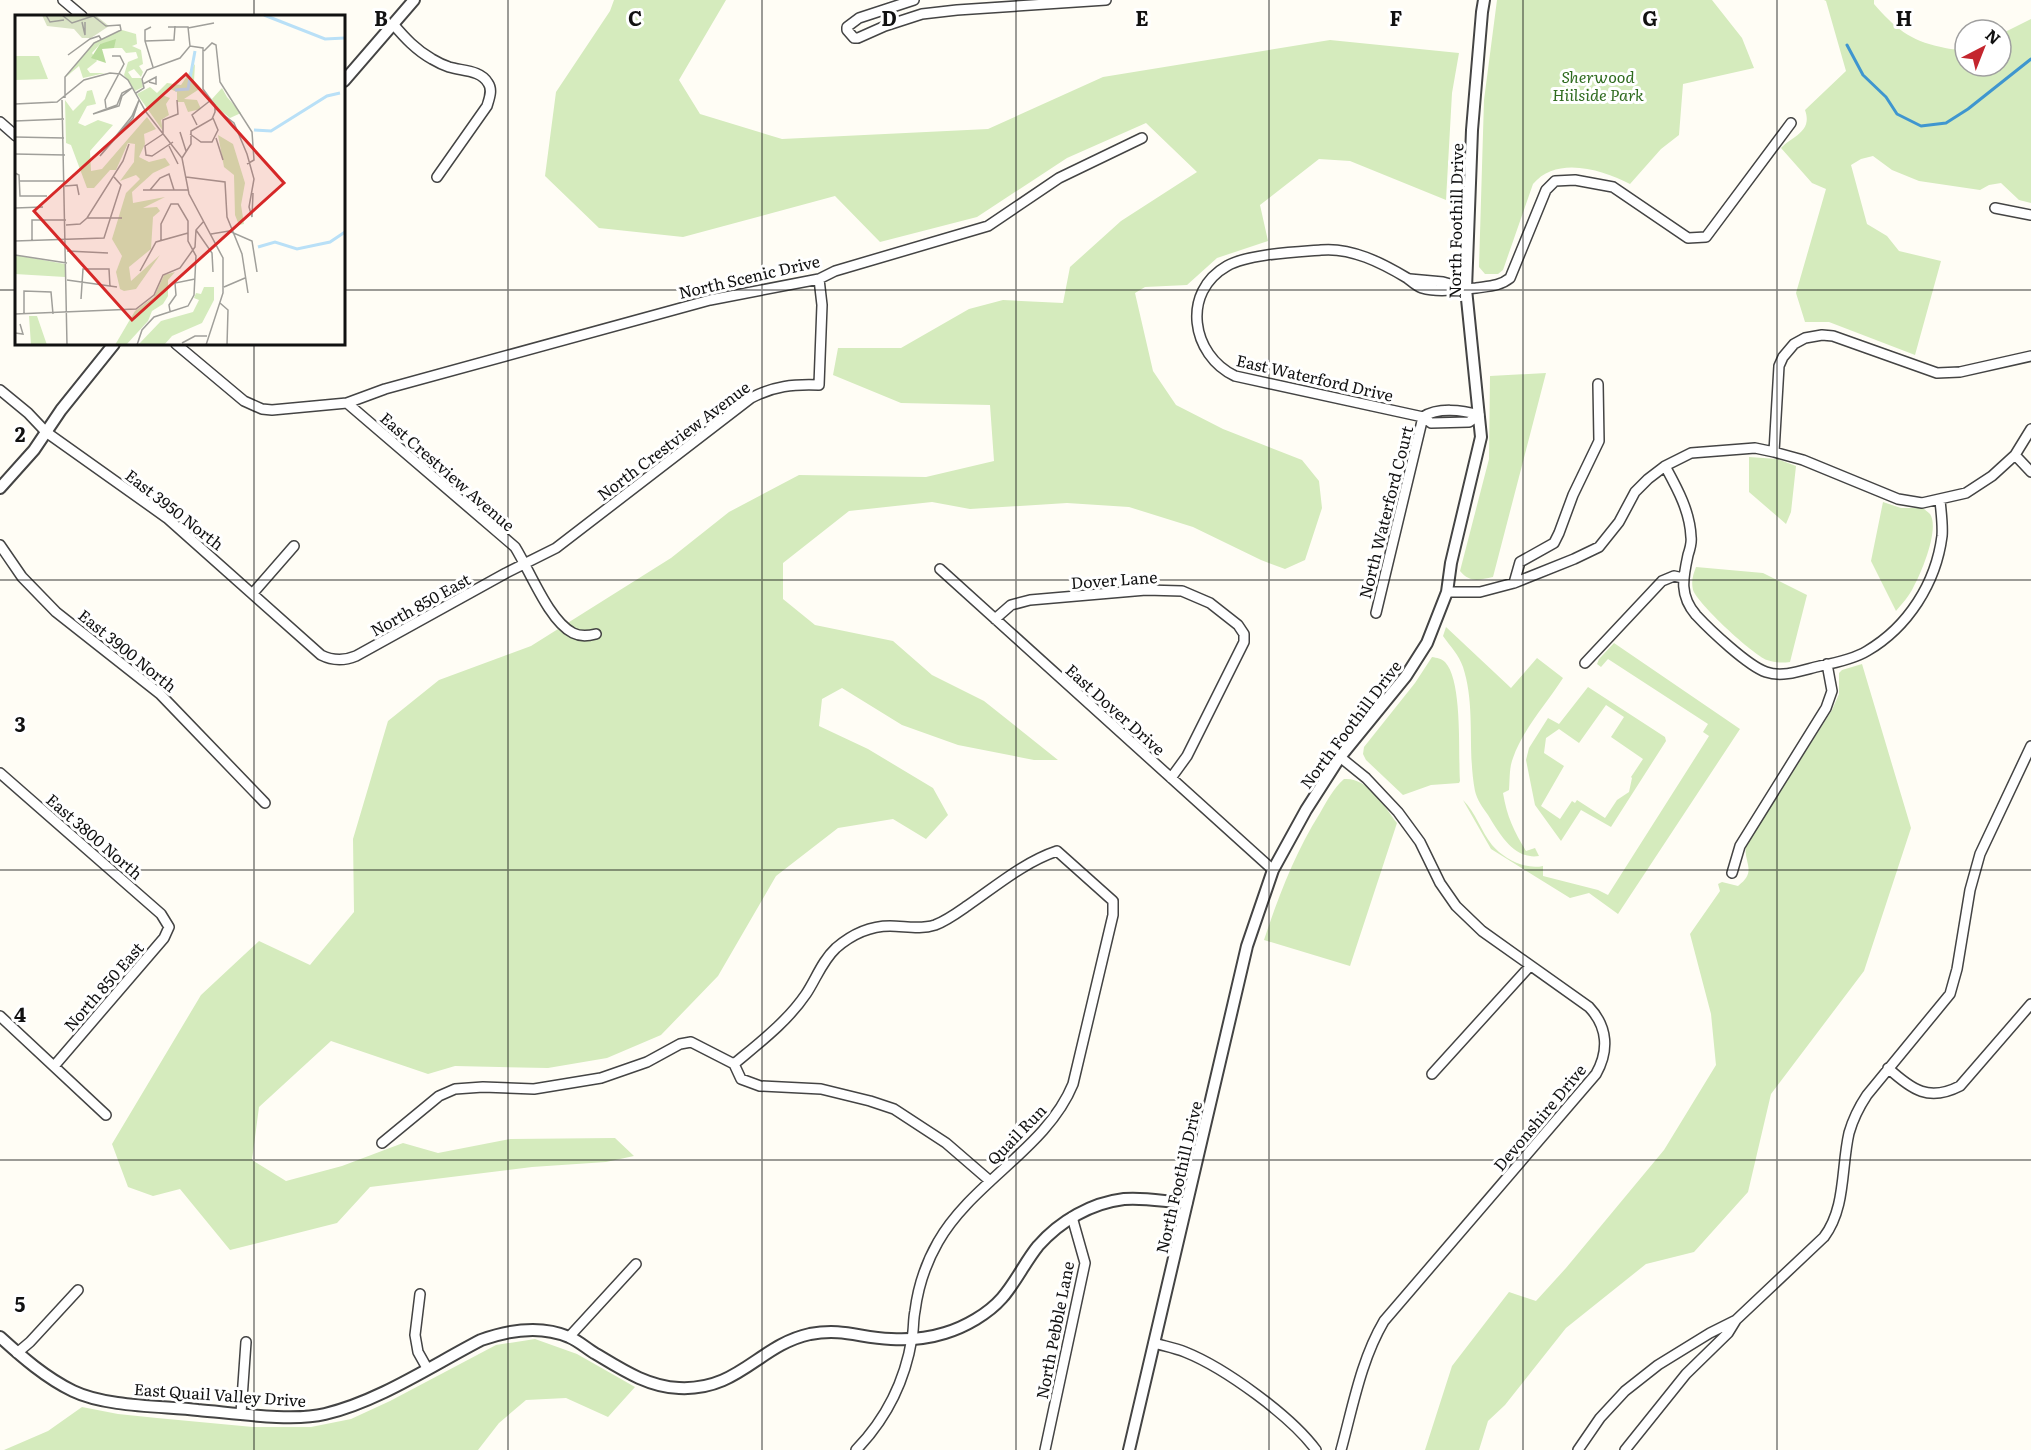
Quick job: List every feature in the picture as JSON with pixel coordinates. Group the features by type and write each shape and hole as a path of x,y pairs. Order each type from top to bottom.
{"street":[{"path":"63,0 81,15"},
{"path":"345,80 414,0"},
{"path":"914,0 859,18 847,27 847,30 854,38 858,38 922,14 1106,0"},
{"name":"North Foothill Drive","path":"1129,1450 1247,946 1273,870 1306,810 1340,757 1411,668 1427,643 1447,592 1451,563 1481,437 1466,289 1472,130 1484,0"},
{"path":"393,24 412,46 430,58 449,67 470,71 485,79 490,87 487,106 437,177"},
{"path":"0,122 15,135"},
{"path":"1466,289 1502,285 1510,278 1546,190 1555,181 1575,180 1613,187 1688,238 1706,237 1791,123"},
{"name":"North Scenic Drive","path":"177,345 252,406 272,410 347,404 385,389 643,317 710,300 819,279 835,271 988,226 1059,178 1142,138"},
{"path":"1995,208 2031,215"},
{"name":"East Waterford Drive","path":"1466,289 1443,282 1407,278 1374,261 1339,250 1324,249 1239,260 1226,266 1213,277 1205,288 1199,301 1197,330 1208,354 1217,365 1236,376 1423,417 1431,423 1469,422 1479,415"},
{"name":"North Crestview Avenue","path":"526,564 556,548 751,398 764,391 786,385 819,385 822,305 819,279"},
{"path":"1774,452 1779,366 1789,349 1805,338 1822,334 1833,336 1937,373 1960,372 2031,356"},
{"path":"0,488 34,450 74,393 113,345"},
{"path":"1514,583 1520,562 1554,543 1573,495 1599,441 1598,384"},
{"name":"East 3950 North","path":"0,390 46,432 166,518 326,658"},
{"name":"East Crestview Avenue","path":"347,404 514,547 561,626 583,637 596,634"},
{"name":"North Waterford Court","path":"1376,613 1423,417"},
{"path":"1447,592 1480,592 1514,583 1574,560 1599,547 1619,522 1635,492 1665,465 1691,453 1746,448 1774,452 1803,460 1898,499 1923,503 1966,493 1992,476 2015,455 2031,429"},
{"path":"2015,455 2031,472"},
{"path":"1665,465 1689,518 1692,541 1683,578 1686,600 1696,615 1755,668 1769,674 1790,674 1866,652 1896,629 1921,598 1938,558 1942,534 1940,500"},
{"name":"East 3900 North","path":"0,545 22,578 56,612 160,694 265,803"},
{"path":"253,593 294,546"},
{"name":"North 850 East","path":"326,658 345,660 356,656 526,564"},
{"name":"East Dover Drive","path":"940,569 1273,870"},
{"path":"1585,663 1662,580 1674,576 1683,578"},
{"name":"Dover Lane","path":"994,619 1011,605 1030,600 1146,590 1182,591 1210,603 1238,626 1244,634 1244,642 1187,756 1171,778"},
{"path":"1732,873 1740,846 1827,708 1832,691 1827,664"},
{"path":"1626,1450 1686,1374 1728,1333 1736,1320 1832,1227 1838,1208 1852,1124 1867,1095 1950,994 1958,969 1970,890 1980,854 2031,746"},
{"name":"Devonshire Drive","path":"1340,757 1366,778 1398,812 1420,842 1440,883 1456,906 1482,931 1589,1007 1602,1027 1605,1043 1601,1065 1596,1074 1384,1321 1366,1356 1341,1450"},
{"name":"East 3800 North","path":"0,773 161,915 167,924"},
{"name":"Quail Run","path":"734,1064 787,1018 806,994 835,949 853,935 890,926 912,929 935,925 959,912 1040,857 1056,851 1113,901 1113,915 1073,1084 1068,1095 1050,1122 960,1213 939,1241 924,1270 915,1309 912,1339 900,1384 890,1407 871,1434 856,1450"},
{"name":"North 850 East","path":"55,1065 164,938 169,927 167,924"},
{"path":"1432,1074 1530,966"},
{"path":"1888,1068 1908,1087 1927,1093 1945,1094 1960,1086 2031,1004"},
{"path":"0,1016 106,1115"},
{"path":"382,1143 439,1096 455,1089 483,1087 534,1089 601,1078 647,1062 680,1044 691,1042 734,1064 741,1078 760,1086 821,1089 894,1109 946,1143 990,1181"},
{"name":"East Quail Valley Drive","path":"0,1337 17,1353 74,1392 105,1401 292,1417 322,1415 348,1408 381,1394 481,1340 497,1334 529,1330 547,1331 569,1337 637,1377 663,1386 690,1388 724,1381 778,1347 808,1335 843,1331 890,1340 912,1339 944,1333 976,1320 1001,1298 1038,1246 1060,1224 1072,1217 1088,1209 1124,1199 1187,1203"},
{"name":"North Pebble Lane","path":"1045,1450 1085,1263 1072,1217"},
{"path":"569,1337 636,1264"},
{"path":"17,1353 78,1290"},
{"path":"420,1294 416,1335 418,1352 427,1368"},
{"path":"1578,1450 1600,1418 1625,1391 1658,1365 1736,1320"},
{"path":"241,1413 246,1342"},
{"path":"1154,1343 1185,1352 1245,1387 1271,1407 1316,1450"}],"green space":[{"path":"614,0 726,0 679,80 700,114 782,139 988,129 1103,77 1330,40 1459,53 1452,93 1446,200 1350,161 1319,159 1260,205 1268,241 1217,258 1187,285 1145,287 1135,293 1153,371 1176,405 1223,429 1302,460 1319,481 1322,508 1305,560 1285,569 1193,527 1129,507 1067,503 970,509 932,502 849,511 783,563 783,599 815,625 893,641 932,675 984,701 1058,760 1034,760 958,745 902,725 842,688 822,699 819,726 868,749 933,788 948,815 926,839 893,819 838,828 776,876 718,976 661,1035 607,1058 548,1068 455,1066 428,1074 331,1041 259,1107 252,1160 286,1181 342,1166 403,1143 438,1153 510,1139 615,1138 634,1156 606,1162 532,1167 370,1187 337,1223 230,1250 180,1189 153,1196 128,1187 112,1144 201,995 259,941 310,965 354,912 353,839 388,721 439,680 531,646 671,558 729,512 799,475 926,477 994,461 990,405 901,403 833,375 838,348 901,348 969,309 1003,300 1063,303 1070,267 1121,221 1197,172 1146,123 1067,158 977,217 880,242 835,196 683,237 599,228 545,176 556,92 610,11"},
{"name":"Sherwood Hiilside Park","path":"1497,0 1712,0 1742,38 1754,68 1683,84 1679,135 1661,149 1630,184 1607,174 1580,168 1554,170 1543,175 1533,184 1503,270 1498,274 1485,274 1479,267 1484,100"},
{"path":"1824,0 1874,0 1874,4 1889,20 1911,37 1953,49 1953,78 2013,78 2013,28 2031,19 2031,203 2019,200 2001,183 1989,185 1980,190 1919,181 1892,170 1873,156 1851,165 1867,224 1887,236 1899,251 1941,261 1915,355 1829,322 1805,322 1796,293 1826,189 1812,183 1781,148 1804,129 1807,117 1805,110 1846,71"},
{"path":"1546,373 1493,577 1471,579 1460,571 1489,459 1490,376"},
{"path":"1749,457 1777,459 1796,466 1791,512 1786,524 1749,492"},
{"path":"1883,502 1901,508 1923,508 1930,514 1932,521 1931,540 1920,573 1910,594 1896,611 1871,561"},
{"path":"1696,567 1763,573 1807,595 1790,662 1773,662 1760,656 1714,617 1693,590"},
{"path":"1446,627 1511,688 1537,658 1563,678 1517,747 1510,770 1509,790 1503,793 1509,817 1526,851 1535,848 1539,856 1522,854 1508,844 1477,798 1473,776 1467,682 1459,658 1443,636"},
{"path":"1614,643 1740,729 1618,914 1589,893 1570,898 1491,849 1463,800 1492,845 1502,855 1522,865 1543,866 1543,876 1598,890 1608,895 1709,736 1703,732 1708,724 1608,659 1601,667 1597,664"},
{"path":"1432,657 1445,662 1451,671 1455,685 1460,781 1459,783 1431,785 1403,795 1366,760 1363,754 1364,747 1415,683"},
{"path":"1862,664 1911,828 1864,971 1771,1094 1748,1192 1694,1252 1646,1264 1566,1328 1505,1405 1488,1421 1479,1450 1425,1450 1452,1366 1509,1292 1536,1301 1566,1268 1664,1150 1716,1065 1711,1014 1690,934 1720,891 1718,884 1722,882 1738,886 1744,881 1749,871 1746,845 1832,710 1839,694 1839,673"},
{"path":"1588,687 1665,737 1666,741 1611,827 1581,810 1561,841 1535,805 1526,760 1529,748 1548,718 1559,724","holes":["1606,705 1624,717 1611,737 1643,759 1631,777 1629,792 1617,800 1605,818 1577,800 1575,803 1572,801 1560,819 1541,806 1564,766 1544,753 1546,738 1559,729 1579,743"]},
{"path":"1344,779 1361,783 1368,788 1397,823 1350,966 1264,940 1295,859 1330,795"},
{"path":"535,1339 577,1354 635,1387 608,1417 566,1398 526,1400 499,1423 478,1450 4,1450 48,1431 82,1407 118,1414 253,1427 311,1427 351,1419 496,1345"}],"waterway":[{"path":"1847,45 1863,75 1886,97 1897,114 1921,126 1946,123 1968,109 2031,59"}]}
